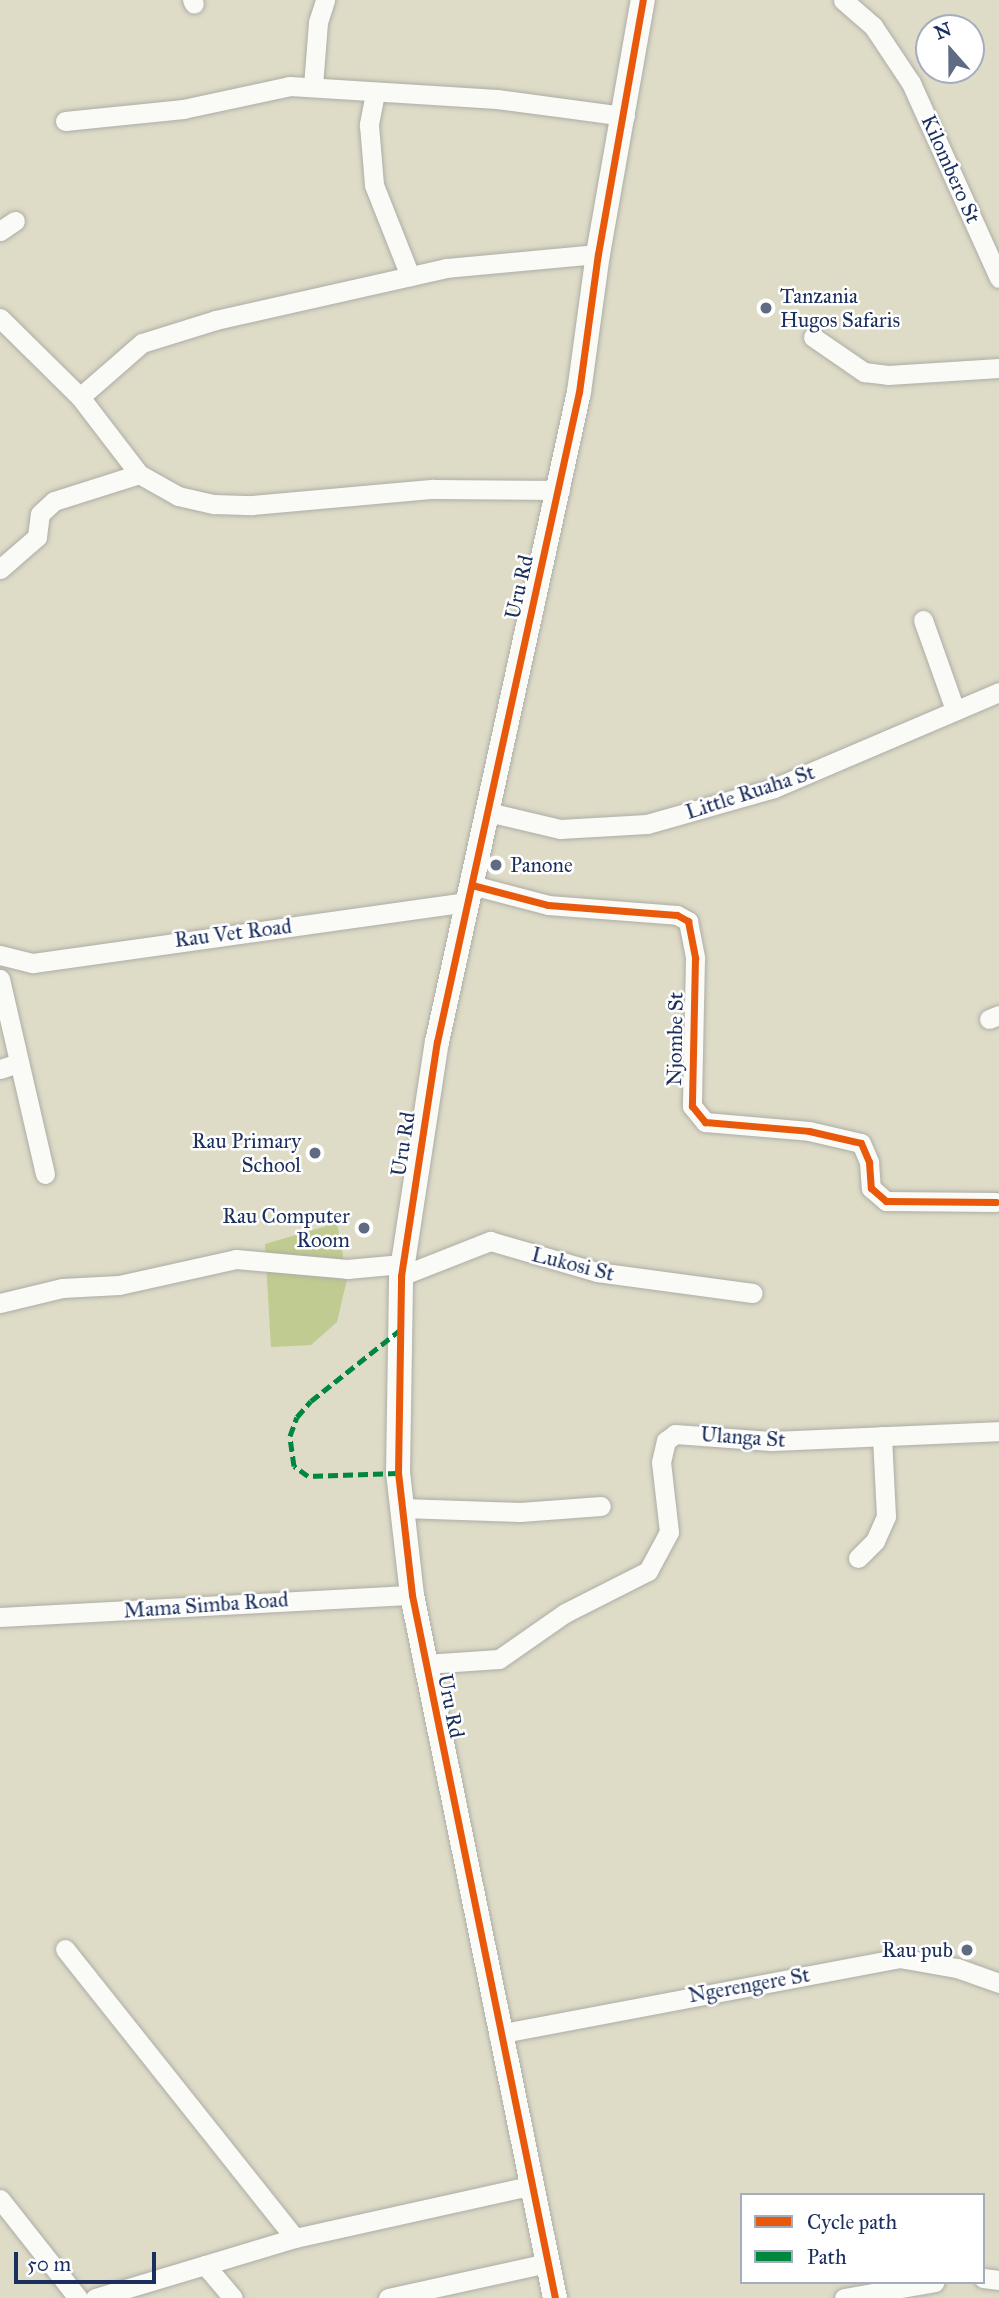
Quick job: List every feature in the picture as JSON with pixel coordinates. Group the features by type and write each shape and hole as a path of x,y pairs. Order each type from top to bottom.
{"street":[{"path":"313,86 316,30 325,0"},
{"name":"Uru Rd","path":"555,2298 498,2034 412,1595 398,1473 402,1270 437,1042 560,490 643,0"},
{"name":"Kilombero St","path":"843,0 873,26 911,83 995,253 999,278"},
{"path":"65,121 183,110 290,86 497,99 625,116"},
{"path":"375,93 369,125 374,185 410,276"},
{"path":"80,397 142,343 216,320 478,263 598,254"},
{"path":"0,318 80,397 138,474 178,496 215,504 433,489 560,490"},
{"path":"813,337 864,372 902,375 999,368"},
{"path":"0,569 37,537 40,514 54,501 138,474"},
{"path":"923,620 956,710"},
{"name":"Little Ruaha St","path":"488,812 560,828 647,824 774,788 999,692"},
{"name":"Rau Vet Road","path":"0,955 33,963 470,894"},
{"name":"Njombe St","path":"470,894 548,905 683,916 695,944 692,1106 697,1116 715,1125 809,1131 861,1143 869,1162 871,1188 886,1201 996,1202"},
{"path":"0,979 45,1174"},
{"path":"0,1069 19,1063"},
{"name":"Lukosi St","path":"0,1303 62,1288 120,1285 236,1259 347,1269 402,1270 491,1241 597,1272 753,1293"},
{"name":"Ulanga St","path":"425,1664 499,1659 565,1613 648,1571 669,1532 661,1462 666,1441 675,1434 757,1441 999,1431"},
{"path":"858,1558 874,1541 886,1516 882,1436"},
{"path":"402,1508 520,1512 601,1506"},
{"name":"Mama Simba Road","path":"0,1617 412,1595"},
{"path":"65,1949 295,2238"},
{"name":"Ngerengere St","path":"498,2034 899,1958 957,1968 999,1983"},
{"path":"95,2298 295,2238 530,2186"},
{"path":"0,2199 78,2298"},
{"path":"388,2298 547,2263"},
{"path":"205,2265 233,2298"},
{"path":"844,2298 926,2284"}],"green space":[{"path":"337,1223 347,1279 337,1322 311,1345 271,1347 265,1244"}],"marked path":[{"path":"398,1473 308,1476 294,1466 290,1436 297,1417 311,1401 400,1330"}],"cycle path":[{"path":"555,2298 412,1595 398,1473 401,1276 437,1042 579,392 598,254 643,0"},
{"path":"472,885 548,905 677,915 688,921 695,958 692,1106 705,1122 809,1131 861,1143 869,1162 871,1188 886,1201 996,1202"}],"place":[{"name":"Tanzania Hugos Safaris","path":"766,308"},
{"name":"Panone","path":"496,865"},
{"name":"Rau Primary School","path":"315,1153"},
{"name":"Rau Computer Room","path":"364,1228"},
{"name":"Rau pub","path":"967,1950"}]}
